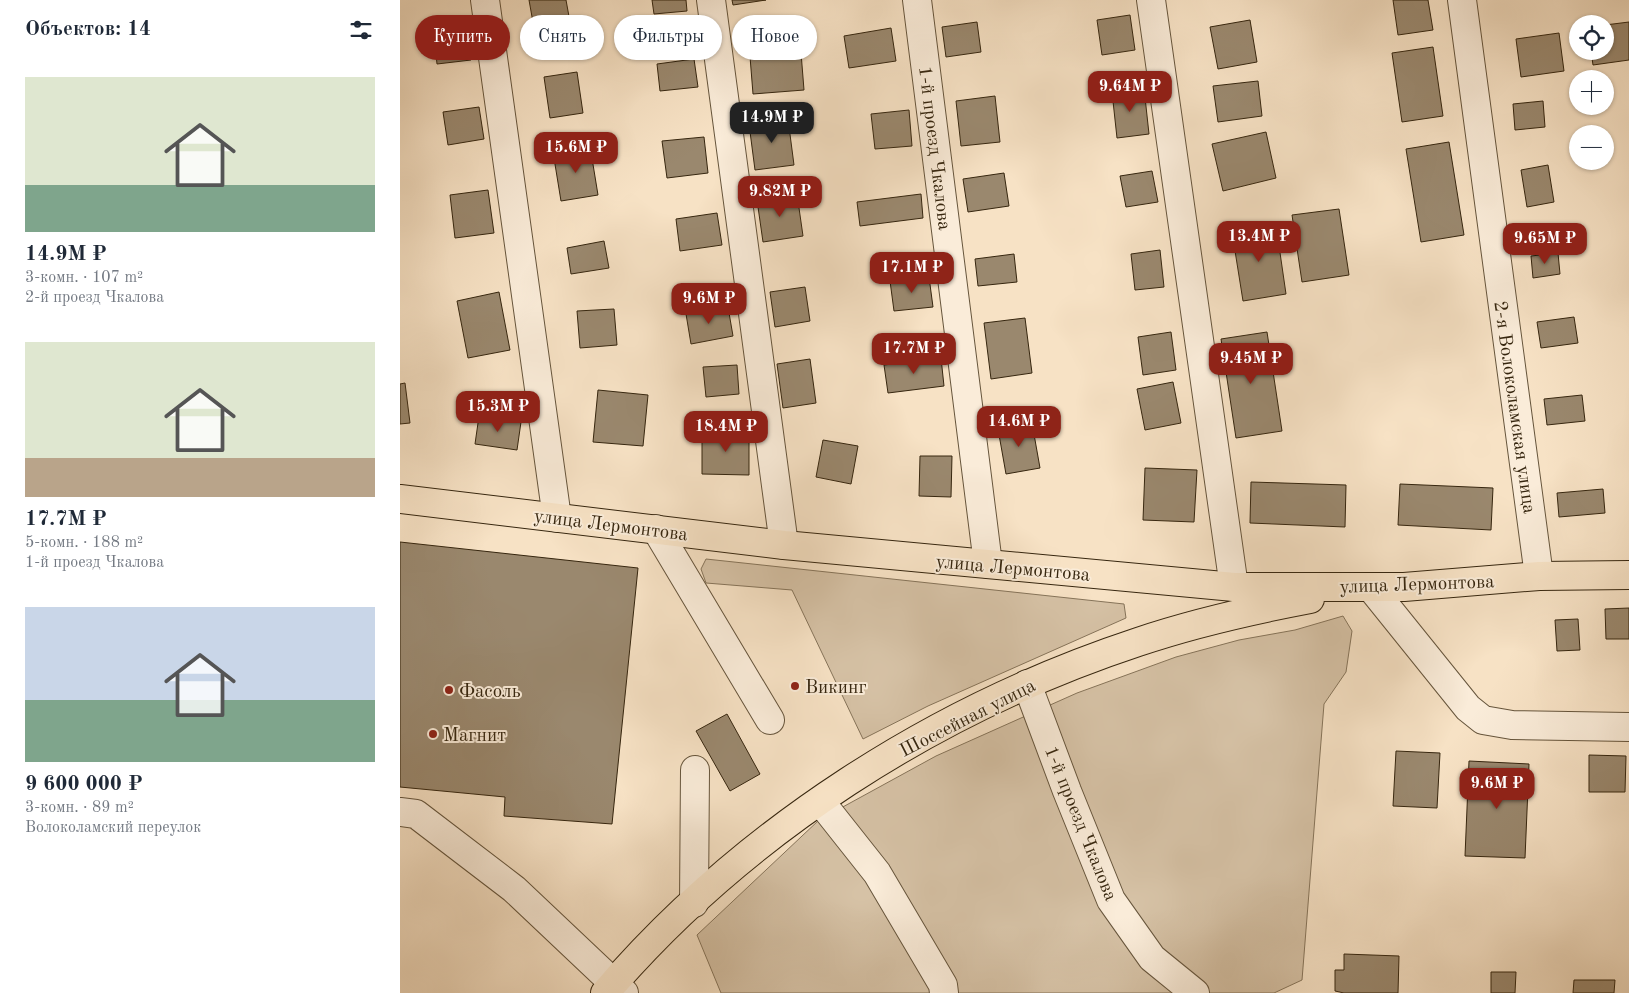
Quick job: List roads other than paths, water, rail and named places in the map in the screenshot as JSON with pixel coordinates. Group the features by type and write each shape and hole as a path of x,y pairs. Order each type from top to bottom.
{"main road":[{"name":"улица Лермонтова","path":"400,499 784,545 1234,587 1404,587 1539,576 1629,575"},
{"name":"Шоссейная улица","path":"614,990 694,903 746,856 820,801 887,758 947,724 1028,684 1129,645 1195,625 1262,608 1373,590 1404,587"}],"street":[{"path":"485,0 557,518"},
{"path":"711,0 784,545"},
{"name":"1-й проезд Чкалова","path":"918,0 988,564"},
{"path":"1151,0 1234,587"},
{"name":"2-я Волоколамская улица","path":"1462,0 1539,576"},
{"path":"656,529 770,720"},
{"path":"1373,590 1468,708 1483,720 1512,725 1629,726"},
{"name":"1-й проезд Чкалова","path":"1028,684 1066,791 1111,900 1152,958 1195,993"},
{"path":"694,903 695,770"},
{"path":"820,801 877,873 943,985 944,993"},
{"path":"400,812 416,814 514,889 614,990"}],"place":[{"name":"Викинг","path":"795,686"},
{"name":"Фасоль","path":"449,690"},
{"name":"Магнит","path":"433,734"}]}
